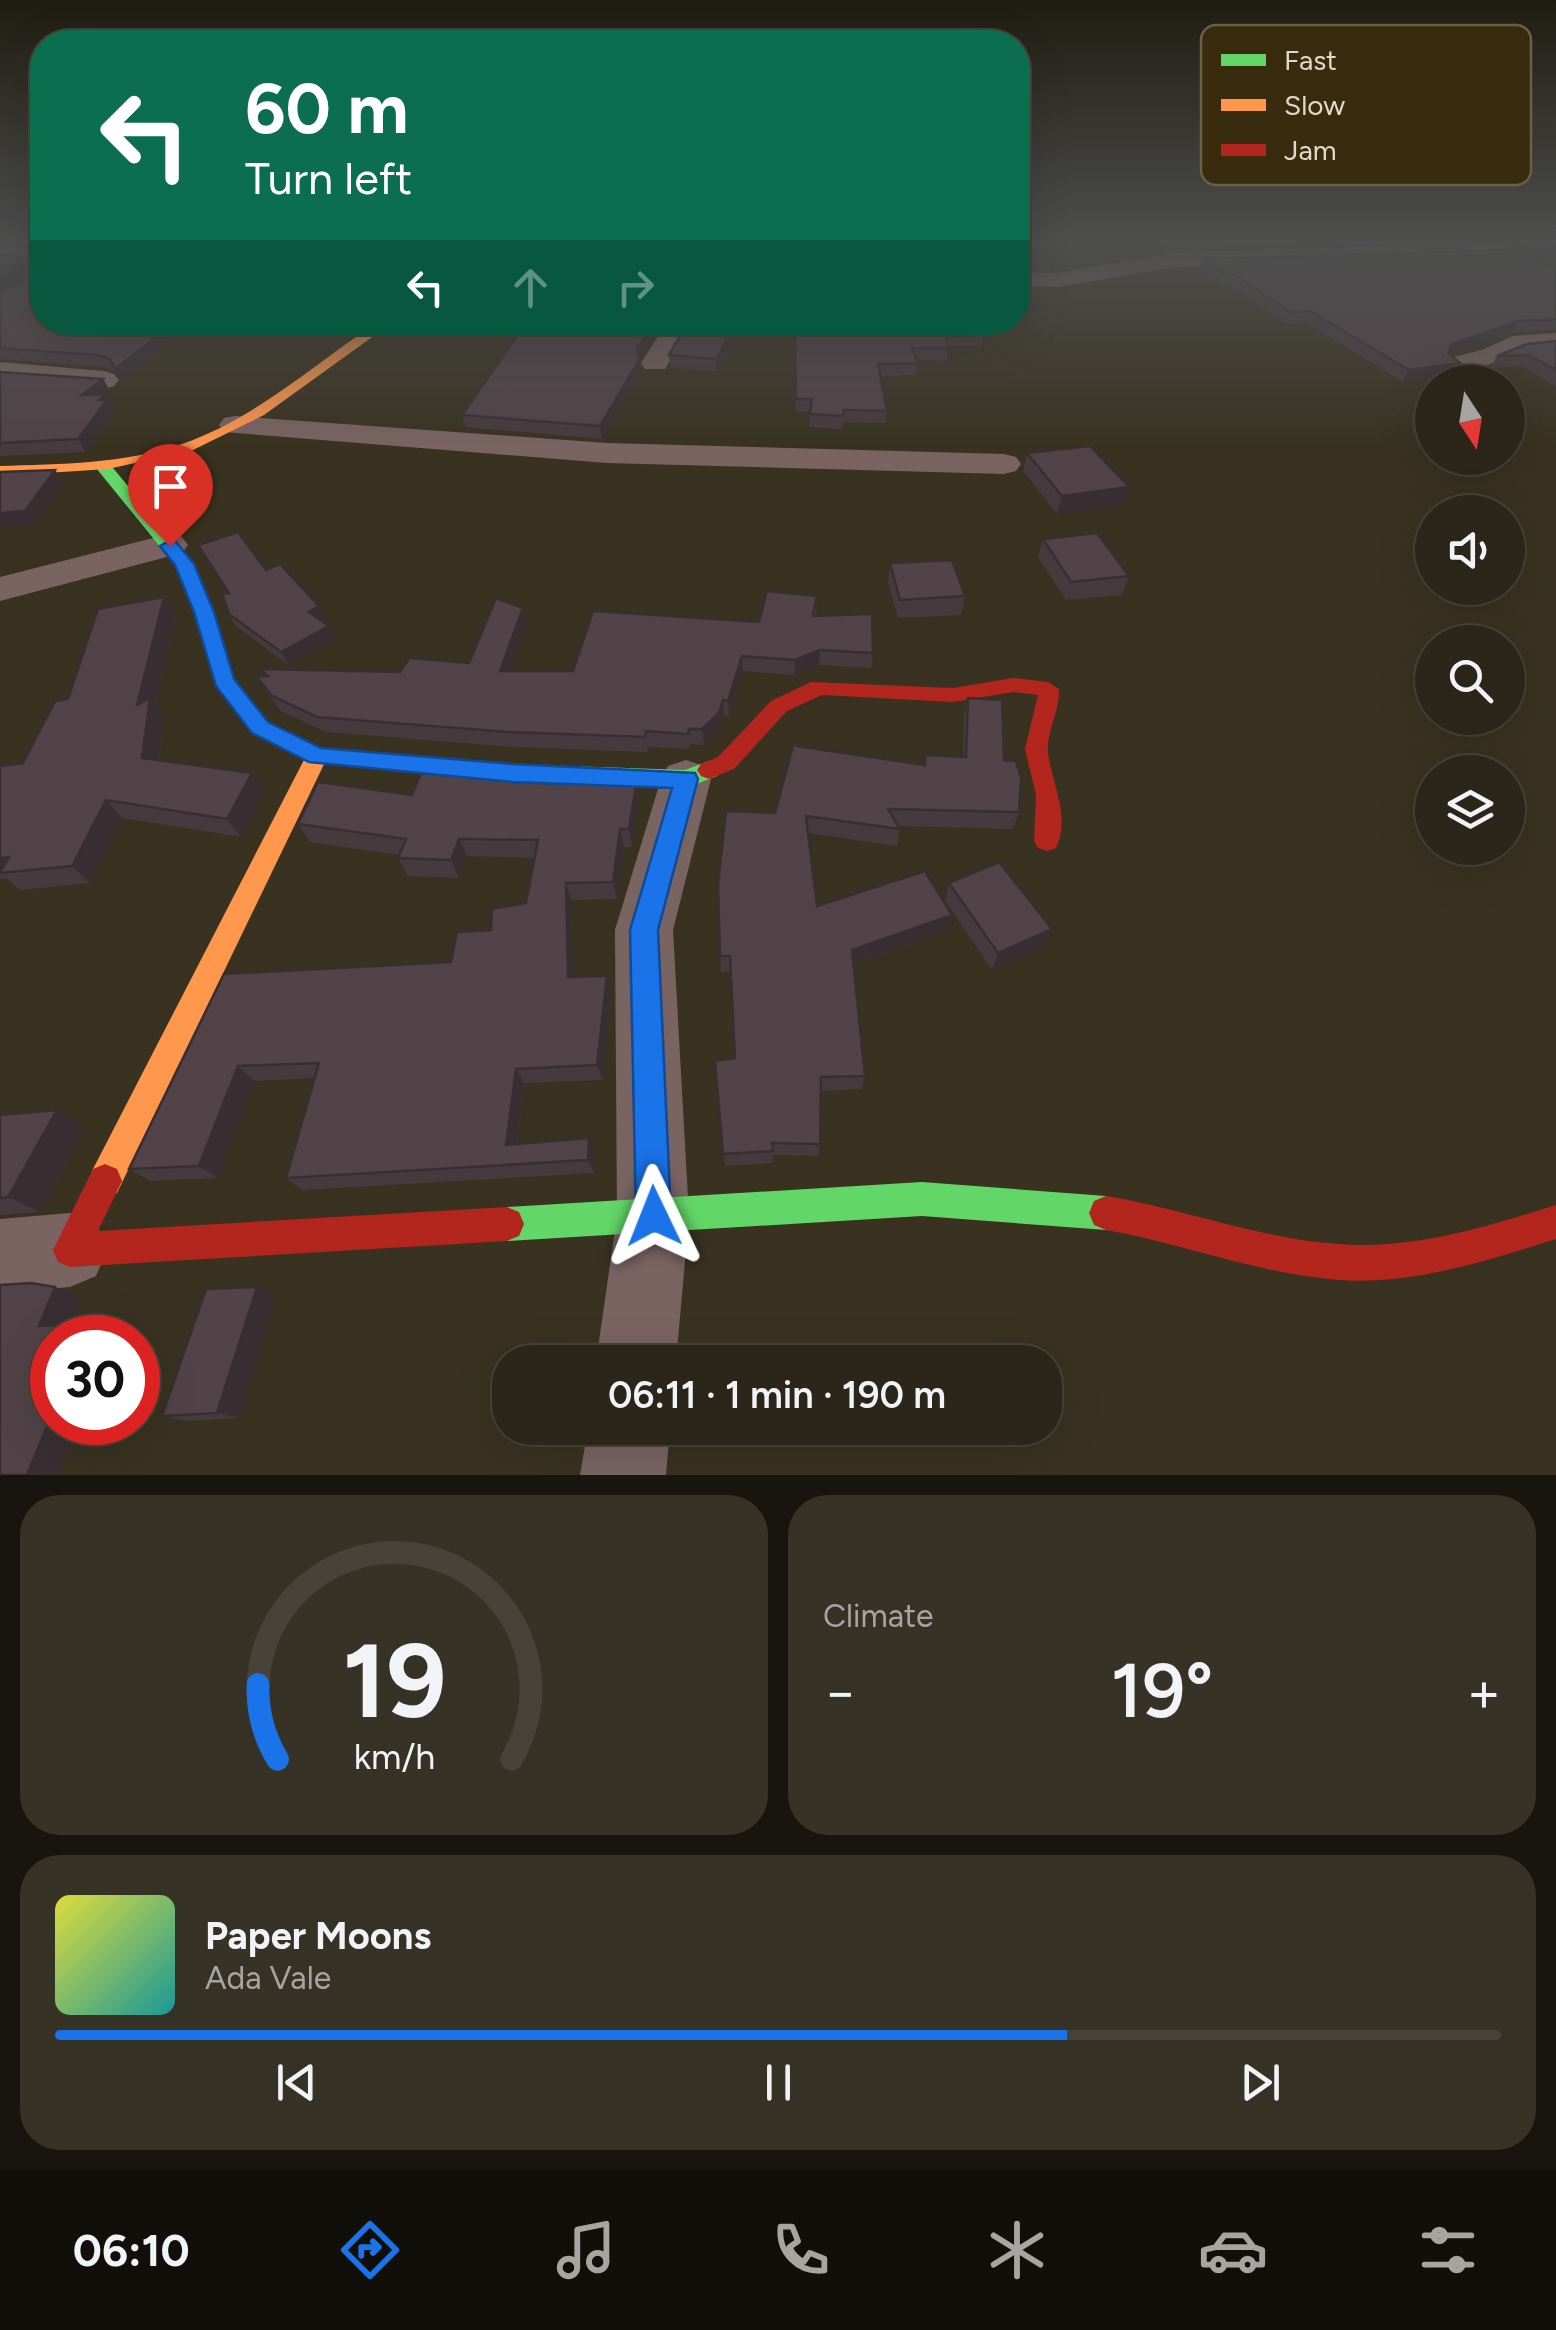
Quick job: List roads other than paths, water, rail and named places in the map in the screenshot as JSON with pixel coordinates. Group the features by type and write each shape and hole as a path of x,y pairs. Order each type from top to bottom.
{"street":[{"path":"0,471 102,465 176,450 235,425 368,335"},
{"path":"656,363 672,335"},
{"path":"1461,365 1492,356 1514,344 1556,341"},
{"path":"0,371 104,380"},
{"path":"235,425 608,453 1004,464"},
{"path":"102,465 184,564 204,612 224,681 260,728 317,756 512,773 686,779 726,764 778,706 820,687 953,694 1012,684 1034,685 1048,690 1049,705 1036,749 1048,795 1047,841"},
{"path":"0,590 170,546"},
{"path":"70,1250 317,756"},
{"path":"638,1345 654,1216 644,930 686,779"},
{"path":"0,1256 922,1199 989,1201 1146,1219 1285,1252 1361,1263 1464,1251 1556,1222"},
{"path":"623,1475 627,1445"}]}
